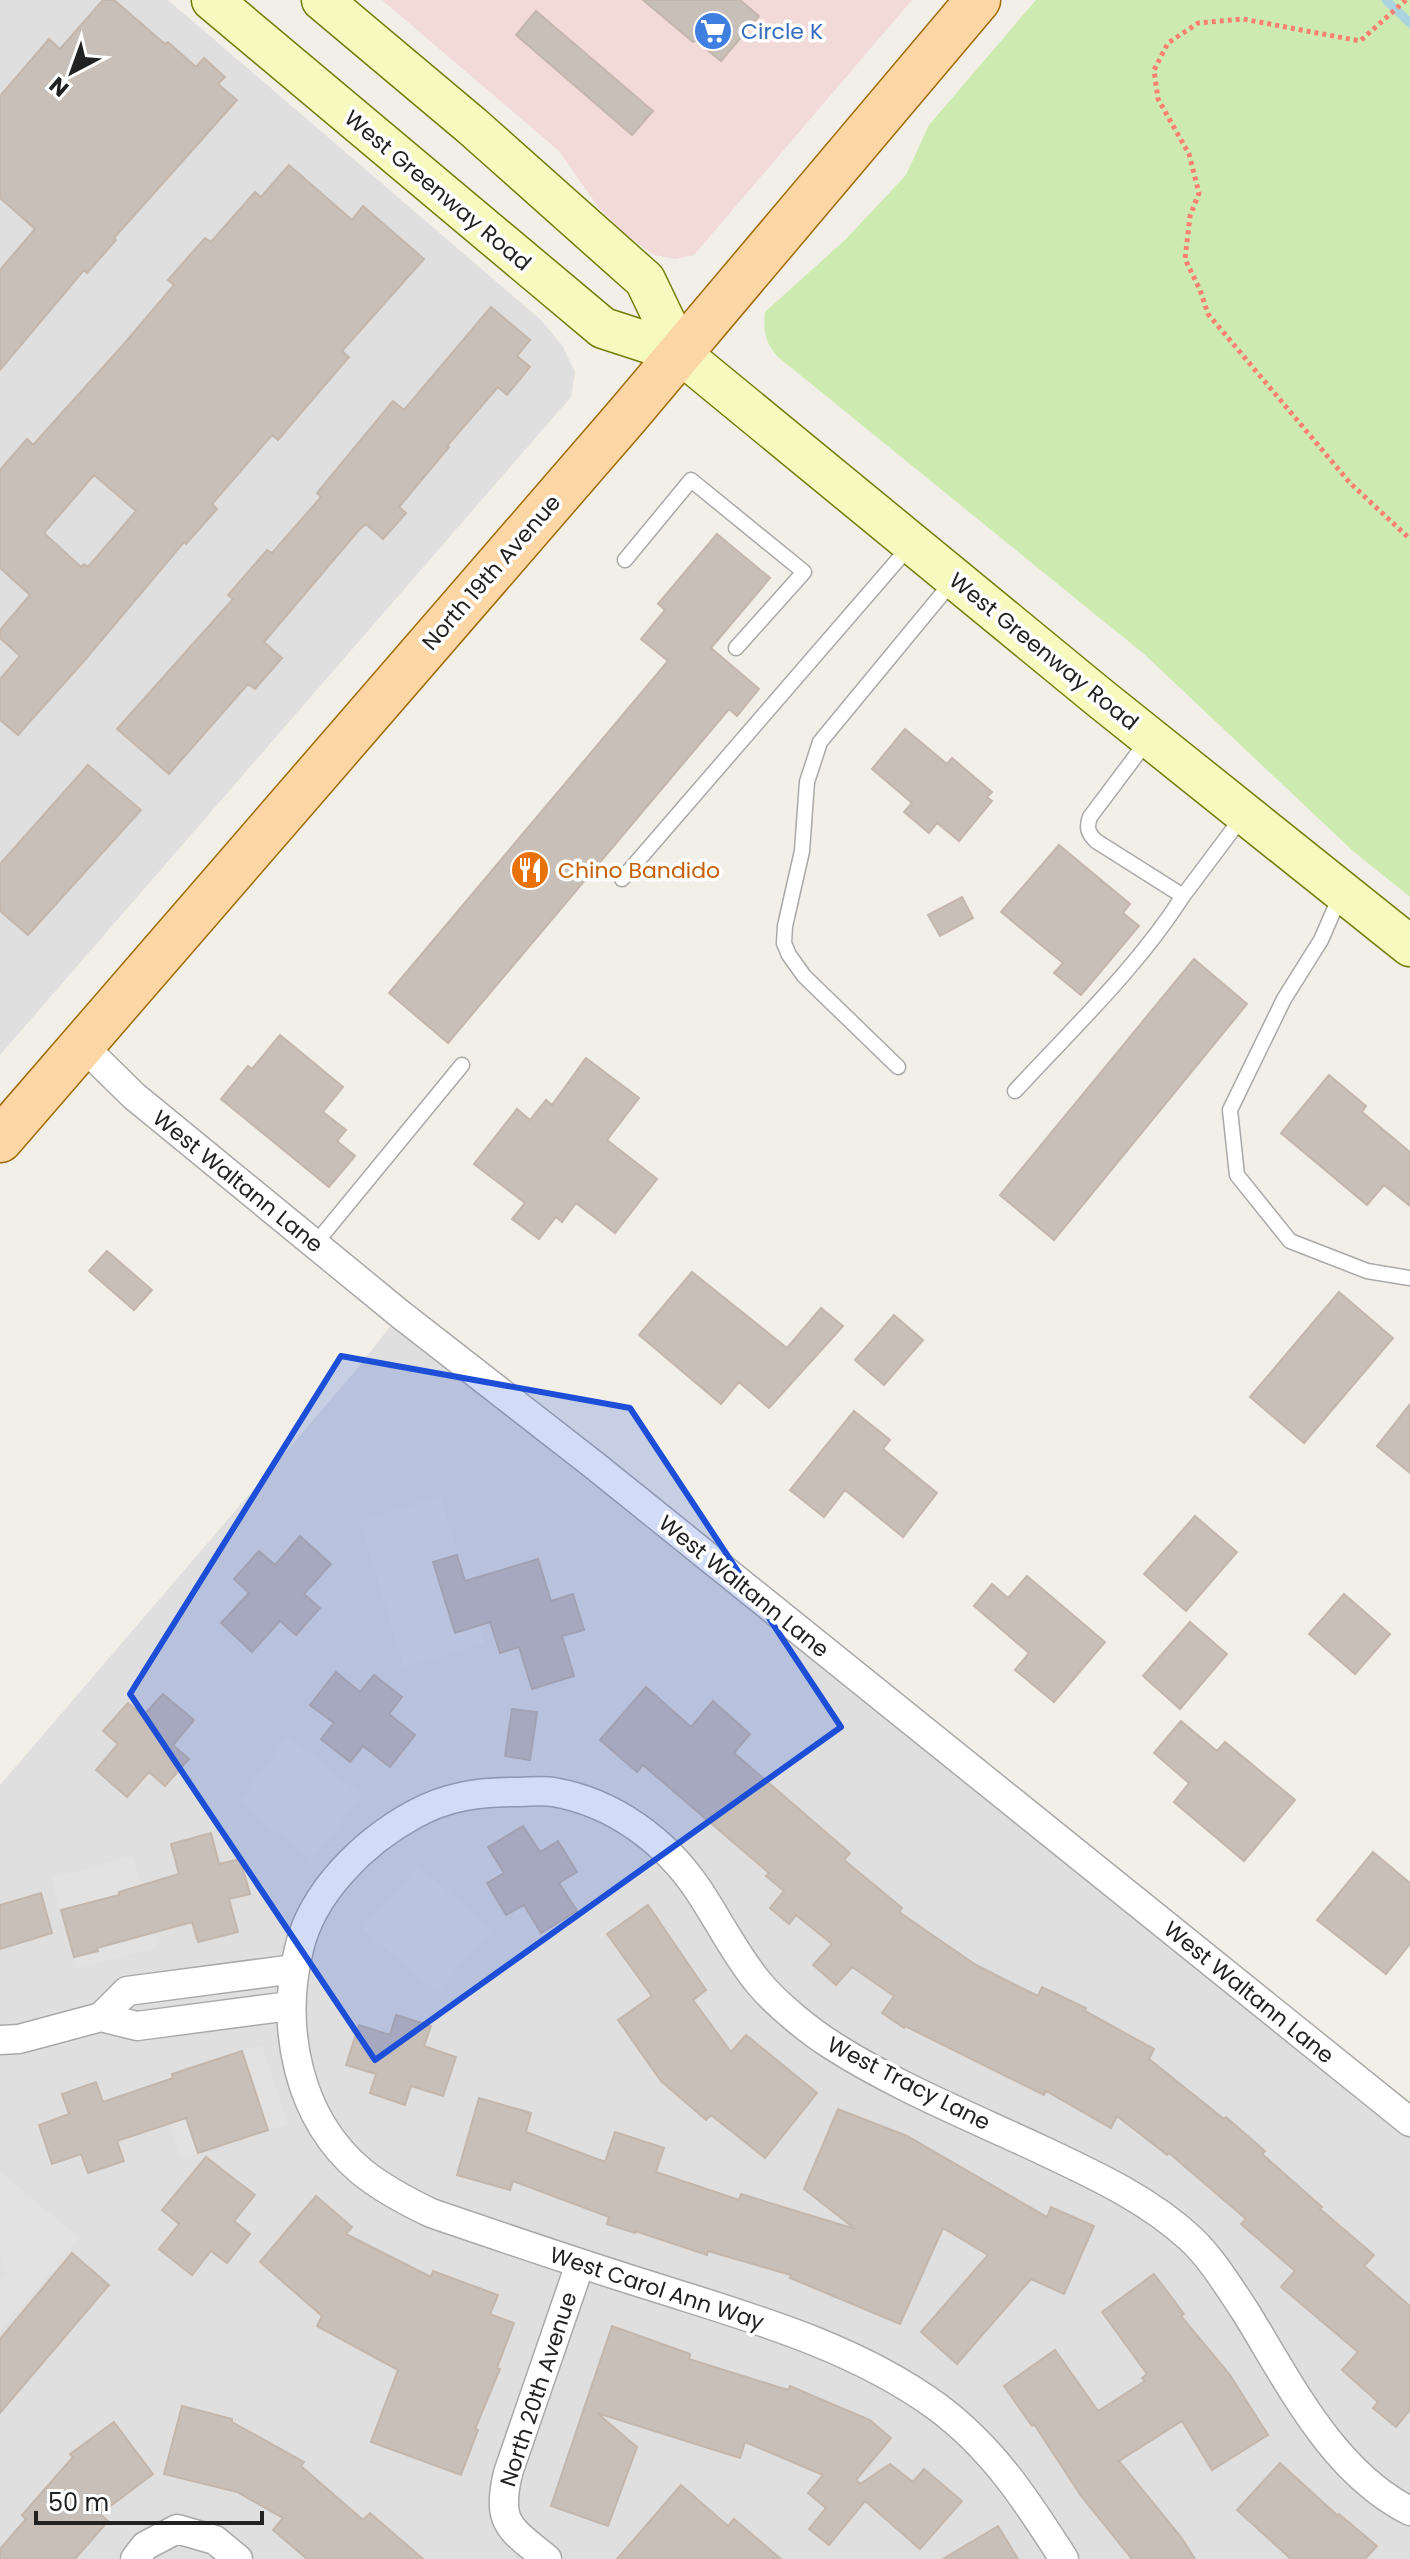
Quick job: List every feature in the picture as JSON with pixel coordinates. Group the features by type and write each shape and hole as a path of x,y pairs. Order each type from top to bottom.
{"main road":[{"name":"West Greenway Road","path":"212,0 603,328 680,353 1410,946"},
{"name":"West Greenway Road","path":"322,0 472,126 645,280 680,353"},
{"name":"North 19th Avenue","path":"0,1140 680,353 978,0"}],"street":[{"name":"West Waltann Lane","path":"82,1045 134,1096 315,1244 1410,2122"},
{"name":"West Tracy Lane","path":"294,1969 302,1935 317,1905 348,1866 385,1831 435,1803 479,1792 552,1792 606,1808 651,1838 680,1866 760,1985 820,2038 858,2062 1096,2175 1147,2205 1192,2240 1228,2285 1309,2413 1336,2449 1366,2480 1410,2511"},
{"name":"West Carol Ann Way","path":"294,1969 290,2006 294,2053 307,2097 335,2143 359,2169 394,2195 431,2213 757,2320 833,2350 915,2393 946,2415 990,2454 1018,2487 1064,2559"},
{"path":"101,2017 127,1991 294,1969"},
{"path":"0,2040 19,2039 101,2017 137,2026 290,2006"},
{"name":"North 20th Avenue","path":"547,2559 515,2532 504,2515 502,2499 508,2473 580,2264"},
{"path":"135,2559 145,2546 177,2529 215,2540 238,2559"}],"lane":[{"path":"625,560 691,480 804,572 736,648"},
{"path":"622,879 912,543"},
{"path":"898,1067 804,976 784,943 785,926 802,851 807,782 820,742 955,579"},
{"path":"1149,737 1090,817 1087,826 1089,834 1096,841 1183,896"},
{"path":"1015,1091 1144,950 1245,814"},
{"path":"1342,891 1321,940 1284,999 1230,1110 1237,1175 1290,1241 1367,1271 1410,1278"},
{"path":"315,1244 462,1065"}],"path":[{"path":"1406,0 1360,41 1243,19 1198,23 1168,43 1154,70 1158,99 1189,154 1199,193 1190,216 1185,259 1208,314 1350,483 1410,539"}],"highlighted area":[{"path":"341,1356 630,1408 841,1727 375,2060 130,1694"}],"shaded area":[{"path":"0,0 168,0 541,320 562,345 575,372 571,397 0,1055"},
{"path":"382,0 912,0 694,255 675,259 654,255 626,235 598,207 559,151"},
{"path":"400,1314 1410,2122 1410,2559 0,2559 0,1785 356,1370"},
{"path":"440,1497 485,1643 404,1667 360,1521"},
{"path":"288,1736 362,1796 312,1860 239,1802"},
{"path":"133,1856 158,1947 77,1969 51,1878"},
{"path":"418,1866 492,1930 437,1992 363,1929"},
{"path":"262,2045 288,2124 181,2159 156,2080"},
{"path":"0,2172 23,2191 24,2197 29,2196 80,2238 0,2332 0,2281 6,2276 0,2252"}],"green space":[{"path":"1036,0 1410,0 1410,897 1353,851 1144,654 778,357 770,346 765,331 765,312 846,239 906,175 929,125"}],"building":[{"path":"103,0 114,0 196,67 204,58 225,77 218,84 237,100 114,238 116,240 87,273 84,270 0,370 0,270 35,229 0,198 0,96 49,39 60,49"},
{"name":"Circle K","path":"643,0 740,0 759,16 721,61"},
{"path":"536,11 653,111 632,135 516,35"},
{"path":"289,165 352,220 363,206 424,259 342,351 349,357 278,440 272,435 212,504 217,509 186,544 184,542 18,735 0,720 0,679 20,656 0,638 0,630 30,595 0,568 0,470 27,439 33,445 123,345 174,285 168,280 205,238 211,242 255,192 261,197","holes":["94,475 136,511 88,567 84,564 81,567 44,533"]},
{"path":"491,307 530,340 517,356 530,367 507,395 498,387 447,446 399,507 406,513 383,539 366,524 359,530 264,642 282,658 255,689 248,684 169,774 117,729 233,599 228,595 267,550 272,553 321,497 317,493 393,401 404,410"},
{"path":"717,534 770,578 711,648 759,689 737,716 729,709 448,1043 389,993 668,661 641,639 665,610 658,604"},
{"path":"905,729 947,764 952,758 992,792 987,797 992,801 959,841 937,823 929,833 904,812 912,803 872,769"},
{"path":"88,765 141,810 28,935 0,911 0,864"},
{"path":"1059,845 1130,904 1123,913 1139,926 1081,995 1054,973 1063,963 1001,912"},
{"path":"962,897 973,918 940,936 928,915"},
{"path":"1194,959 1247,1004 1054,1240 1000,1195"},
{"path":"280,1035 343,1087 323,1112 346,1130 337,1141 355,1156 329,1187 221,1099 248,1066 252,1069"},
{"path":"586,1058 639,1098 607,1140 657,1179 615,1233 576,1203 562,1222 556,1217 539,1239 512,1219 525,1203 474,1164 517,1109 530,1120 546,1100 552,1105"},
{"path":"1329,1075 1366,1106 1362,1112 1410,1152 1410,1206 1384,1185 1367,1205 1281,1133"},
{"path":"107,1251 152,1290 134,1310 89,1271"},
{"path":"692,1272 787,1348 821,1308 843,1326 769,1408 739,1382 721,1404 639,1335"},
{"path":"1339,1292 1393,1338 1304,1443 1250,1397"},
{"path":"894,1315 923,1340 884,1385 855,1360"},
{"path":"1410,1404 1410,1473 1377,1446"},
{"path":"854,1411 890,1440 883,1449 937,1493 903,1537 845,1490 824,1517 790,1490"},
{"path":"1195,1516 1237,1552 1186,1611 1144,1574"},
{"path":"300,1536 331,1564 304,1594 320,1608 296,1635 280,1621 252,1652 221,1623 249,1593 234,1579 259,1551 275,1565"},
{"path":"457,1555 465,1581 538,1559 551,1601 573,1594 584,1630 562,1636 574,1676 532,1689 519,1647 500,1653 490,1622 455,1633 433,1562"},
{"path":"1027,1576 1105,1642 1054,1702 1015,1670 1029,1653 974,1606 992,1584 1008,1598"},
{"path":"1344,1594 1390,1634 1355,1674 1309,1634"},
{"path":"1190,1622 1227,1654 1180,1709 1143,1676"},
{"path":"336,1672 360,1692 374,1675 402,1697 389,1714 415,1735 390,1767 363,1746 350,1762 321,1739 334,1723 310,1705"},
{"path":"646,1687 691,1727 713,1701 750,1734 734,1753 850,1853 844,1860 902,1908 899,1912 976,1965 1038,1996 1042,1987 1086,2008 1085,2011 1154,2049 1149,2059 1224,2119 1226,2117 1265,2151 1262,2154 1322,2207 1320,2209 1374,2255 1364,2266 1410,2306 1410,2410 1396,2427 1373,2408 1378,2402 1342,2370 1358,2352 1281,2287 1295,2271 1241,2224 1246,2219 1169,2153 1167,2155 1117,2116 1111,2128 1046,2091 1044,2095 904,2028 882,2013 894,1996 852,1967 836,1985 813,1965 832,1944 796,1915 789,1924 770,1908 784,1891 766,1876 769,1873 643,1765 637,1772 600,1740"},
{"path":"163,1694 194,1720 173,1745 189,1759 165,1786 149,1772 127,1797 96,1770 118,1744 103,1731 128,1703 143,1716"},
{"path":"512,1709 537,1712 530,1760 505,1756"},
{"path":"1181,1721 1217,1751 1225,1742 1295,1800 1244,1861 1174,1802 1189,1783 1154,1753"},
{"path":"523,1826 540,1852 558,1841 577,1872 559,1883 577,1911 541,1933 524,1905 506,1915 487,1883 504,1873 488,1847"},
{"path":"211,1833 219,1864 240,1859 250,1894 229,1899 238,1932 198,1942 192,1922 74,1957 61,1910 119,1895 119,1892 179,1874 171,1844"},
{"path":"1373,1852 1410,1883 1410,1944 1386,1974 1317,1920"},
{"path":"41,1893 52,1933 0,1949 0,1905"},
{"path":"648,1905 706,1990 693,2000 731,2052 746,2035 817,2093 765,2158 711,2115 706,2120 661,2081 618,2020 652,1996 607,1934"},
{"path":"396,2015 431,2026 424,2046 456,2057 443,2096 411,2086 405,2105 370,2093 376,2074 346,2065 359,2025 390,2035"},
{"path":"242,2051 268,2130 198,2153 186,2118 117,2141 124,2161 88,2173 81,2154 52,2164 39,2125 69,2114 62,2094 96,2082 103,2102 173,2078 172,2074"},
{"path":"479,2098 531,2113 526,2132 605,2162 615,2132 664,2148 656,2172 739,2200 741,2194 855,2229 804,2189 838,2109 907,2136 1047,2217 1051,2207 1094,2226 1064,2294 1031,2279 957,2364 921,2332 988,2255 943,2228 900,2324 790,2278 791,2275 708,2251 707,2255 607,2224 609,2217 513,2181 510,2190 457,2175"},
{"path":"206,2157 255,2195 234,2221 250,2234 227,2263 211,2251 192,2275 159,2249 179,2224 162,2210"},
{"path":"316,2196 352,2227 346,2234 431,2277 433,2271 498,2295 490,2314 514,2323 461,2475 371,2442 398,2370 317,2326 322,2316 260,2262"},
{"path":"72,2253 109,2285 0,2413 0,2339"},
{"path":"1154,2274 1184,2314 1181,2316 1230,2375 1268,2435 1212,2470 1182,2421 1119,2461 1181,2537 1195,2559 1132,2559 1081,2496 1034,2424 1032,2426 1004,2386 1055,2350 1098,2411 1145,2381 1142,2378 1147,2374 1102,2312"},
{"path":"612,2326 690,2354 689,2359 788,2390 790,2386 870,2420 891,2438 856,2480 860,2484 890,2464 913,2482 924,2469 962,2501 920,2549 865,2501 829,2545 809,2529 826,2508 808,2493 823,2475 745,2442 740,2458 597,2413 637,2447 608,2526 551,2506"},
{"path":"182,2406 232,2419 232,2422 304,2462 301,2466 363,2520 370,2513 423,2559 307,2559 273,2530 283,2518 237,2492 164,2474"},
{"path":"114,2422 153,2474 100,2514 108,2521 75,2559 0,2559 0,2549 26,2519 22,2515 73,2457 70,2454"},
{"path":"1280,2463 1338,2516 1377,2546 1365,2559 1291,2559 1237,2510"},
{"path":"681,2485 728,2526 734,2519 781,2559 617,2559"},
{"path":"998,2526 1018,2559 943,2559"}],"waterway":[{"path":"1386,0 1410,23"}],"place":[{"name":"Circle K","path":"713,31"},
{"name":"Chino Bandido","path":"530,870"}]}
